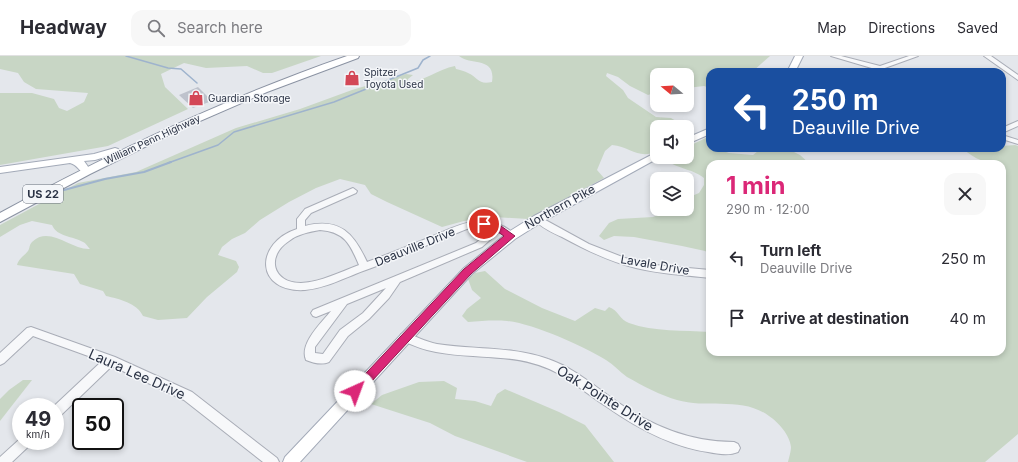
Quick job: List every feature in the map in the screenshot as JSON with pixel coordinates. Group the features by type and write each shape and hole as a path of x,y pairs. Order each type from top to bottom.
{"highway":[{"name":"William Penn Highway","path":"0,218 115,151 208,109 290,76 346,56"},
{"name":"William Penn Highway","path":"0,212 83,169 215,110 293,78 355,56"}],"main road":[{"path":"793,68 799,56"},
{"path":"694,138 706,132"},
{"path":"0,170 88,158 115,151"},
{"name":"Northern Pike","path":"290,462 468,271 511,236 538,219 650,159"},
{"path":"70,160 77,161 83,169"},
{"path":"48,164 70,164 83,169"}],"street":[{"path":"834,56 871,68"},
{"path":"882,68 915,56"},
{"path":"987,56 1005,68"},
{"path":"1006,69 1017,76"},
{"path":"1006,76 1017,76"},
{"path":"1006,129 1018,123"},
{"path":"1006,138 1018,142"},
{"path":"301,230 301,219 308,212 353,191"},
{"name":"Lavale Drive","path":"538,219 578,243 618,259 651,267 706,274"},
{"name":"Deauville Drive","path":"365,267 351,241 343,232 325,226 301,230 283,241 273,254 270,261 270,269 279,281 293,286 314,285 365,267 465,227 484,224 498,228 511,236"},
{"path":"316,313 479,245 498,228"},
{"path":"344,301 310,346 310,357 325,359 344,333 366,316 386,295 397,279"},
{"name":"Laura Lee Drive","path":"0,360 31,331 111,360 188,396 273,462"},
{"name":"Oak Pointe Drive","path":"405,337 435,348 507,353 535,359 560,369 627,415 657,431 709,448 734,448"},
{"path":"64,404 111,360"},
{"path":"3,462 16,450"}],"green space":[{"path":"0,56 321,56 272,73 263,73 247,66 206,68 184,63 161,74 165,87 188,109 108,146 0,165 0,93 32,93 54,99 59,108 67,111 84,102 88,93 36,89 24,82 18,73 0,69"},
{"path":"459,56 770,56 756,68 706,68 706,87 694,87 694,68 650,68 650,94 648,95 630,86 618,77 607,73 606,76 623,90 628,98 656,117 671,118 674,120 650,120 650,153 640,154 612,145 605,151 597,170 604,178 528,219 494,217 464,221 442,227 371,194 365,185 340,179 316,188 289,202 260,220 245,233 232,239 222,247 218,255 236,261 239,267 237,272 207,297 187,318 158,320 143,316 137,308 132,305 122,300 106,296 103,291 80,284 74,274 17,265 20,259 28,251 31,243 39,237 53,237 75,246 90,249 86,244 79,240 61,234 54,229 52,225 32,221 20,225 0,237 0,225 78,183 136,172 236,128 300,109 352,90 406,74 413,75 408,79 407,83 414,82 455,66 456,69 467,72 481,82 492,82 490,68 482,63 470,61"},
{"path":"706,138 706,152 726,152 753,155 757,152 794,152 806,160 706,160 706,252 634,237 614,236 604,240 599,236 609,223 618,219 655,216 694,216 694,195 699,193 704,185 704,178 694,172 672,164 694,164 694,144"},
{"path":"1006,146 1018,146 1018,434 985,462 788,462 791,447 786,434 780,425 759,410 747,406 677,400 639,384 627,377 606,360 585,348 558,336 531,326 507,321 468,322 462,316 467,309 481,298 472,290 468,279 475,273 485,271 505,289 542,308 575,321 595,308 605,311 609,307 615,310 626,322 639,326 659,329 706,332 706,356 1006,356 1006,160 981,160 967,152 1006,152"},
{"path":"23,380 32,380 18,398 12,398 12,406 0,421 0,399 9,390"},
{"path":"444,381 457,388 455,399 475,401 491,406 497,394 505,389 559,412 585,425 614,462 527,462 455,436 430,423 371,404 382,395 419,382"}],"building":[{"name":"Guardian Storage","path":"198,87 212,101 193,108 179,95"}],"waterway":[{"path":"126,56 168,68 181,69 197,83"},
{"path":"168,163 218,145 234,132 334,102 418,68 423,60 430,56"},
{"path":"64,190 105,179 144,172 171,162"}],"place":[{"name":"Spitzer Toyota Used","path":"352,78"},
{"name":"Guardian Storage","path":"196,98"}],"route":[{"path":"355,391 468,271 511,236 498,228 484,224"}]}
